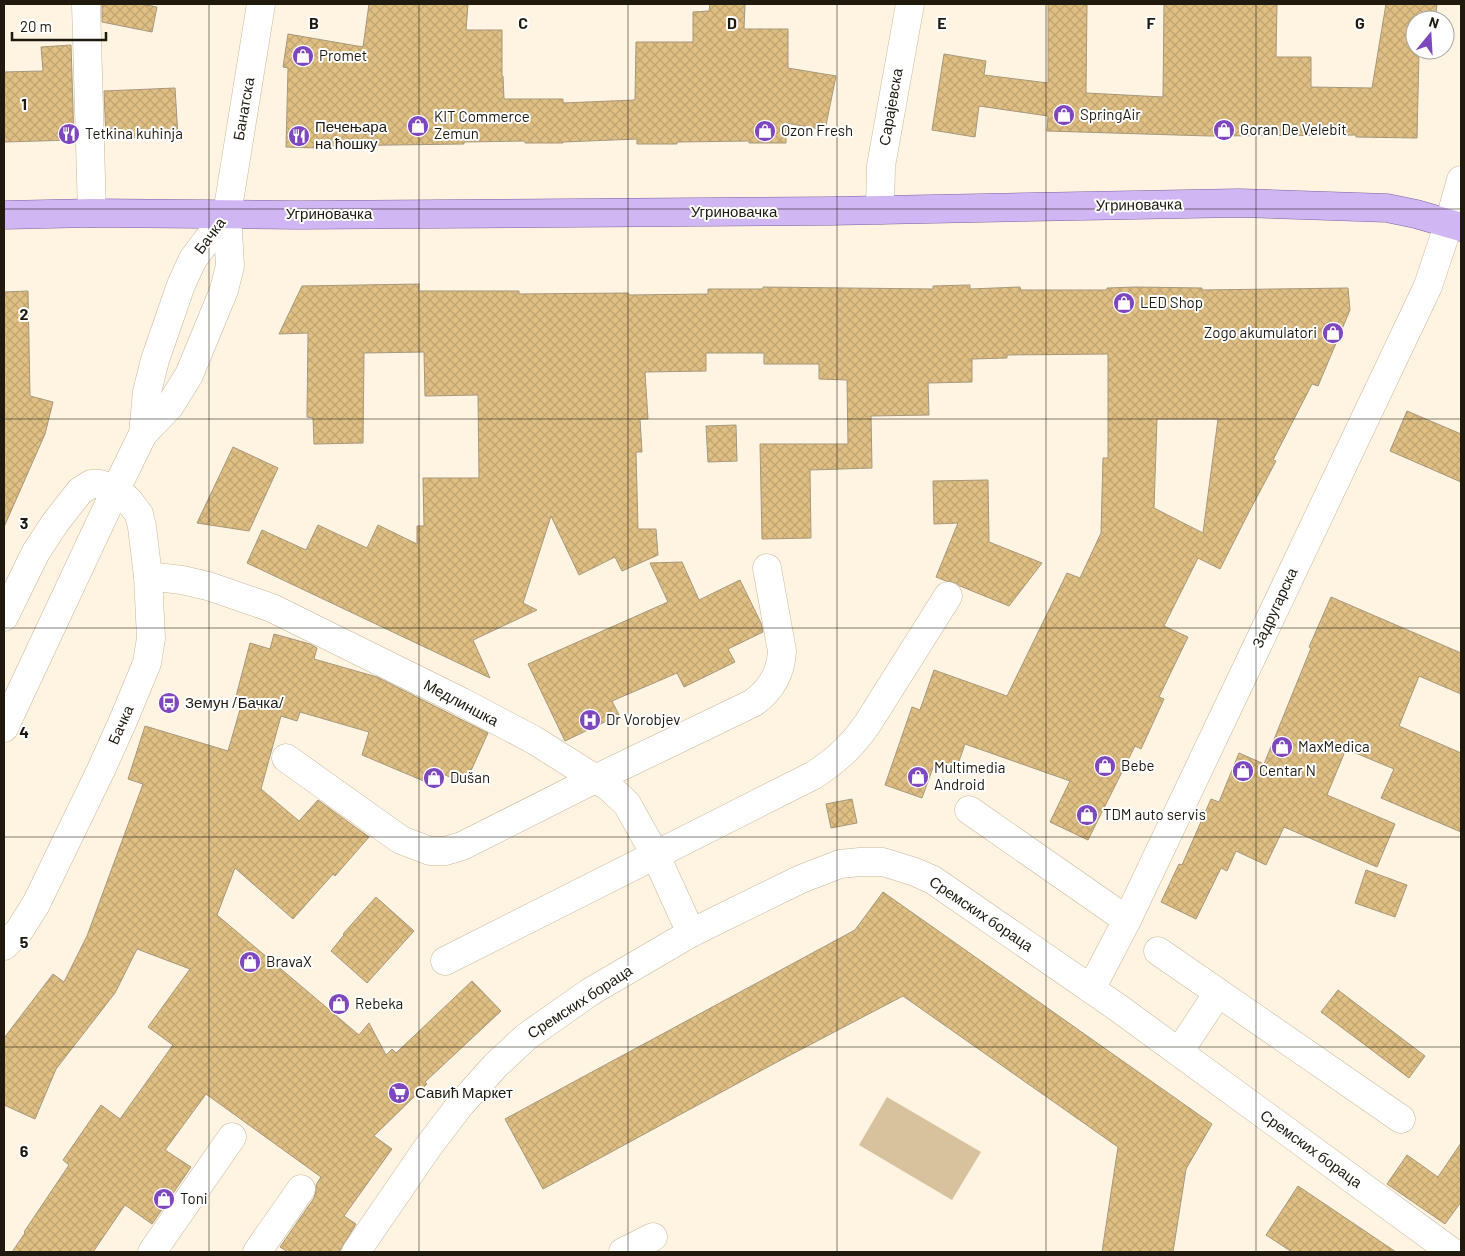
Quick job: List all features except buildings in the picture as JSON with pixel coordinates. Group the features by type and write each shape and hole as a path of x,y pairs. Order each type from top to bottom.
{"main road":[{"name":"Угриновачка","path":"4,215 92,213 309,215 880,210 1262,203 1387,208 1455,225"}],"street":[{"path":"86,4 92,213"},
{"name":"Банатска","path":"227,214 261,4"},
{"name":"Сарајевска","path":"880,210 881,166 910,4"},
{"name":"Задругарска","path":"1091,988 1127,920 1428,286 1455,225 1461,180"},
{"name":"Бачка","path":"143,434 147,392 153,368 181,285 193,259 227,214"},
{"name":"Бачка","path":"4,728 143,434 169,407 189,375 224,290 230,266 227,214"},
{"path":"4,617 36,552 54,523 80,491 90,484 100,484 116,489"},
{"name":"Бачка","path":"4,946 19,931 36,904 124,722 147,663 152,638 148,576 142,527 139,514 130,501 116,489"},
{"path":"286,758 401,840 430,851 445,851 462,846 753,703 762,696 769,689 781,662 782,651 767,568"},
{"name":"Медлиншка","path":"148,576 182,580 208,586 272,608 462,702 534,740 610,788 627,804 656,856 691,933"},
{"path":"446,961 814,775 843,754 868,723 948,596"},
{"path":"969,810 1127,920"},
{"name":"Сремских бораца","path":"356,1252 428,1146 460,1104 496,1065 526,1037 590,992 691,933 801,879 840,864 860,862 883,862 933,880 1091,988 1452,1252"},
{"path":"1158,951 1401,1119"},
{"path":"1179,1052 1218,993"},
{"path":"152,1252 232,1137"},
{"path":"257,1252 302,1189"},
{"path":"622,1252 653,1237"}],"shaded area":[{"path":"887,1097 981,1152 952,1200 859,1145"}],"place":[{"name":"Promet","path":"303,56"},
{"name":"SpringAir","path":"1064,115"},
{"name":"KIT Commerce Zemun","path":"418,126"},
{"name":"Goran De Velebit","path":"1224,130"},
{"name":"Ozon Fresh","path":"765,131"},
{"name":"Tetkina kuhinja","path":"69,134"},
{"name":"Печењара на ћошку","path":"299,136"},
{"name":"LED Shop","path":"1124,303"},
{"name":"Zogo akumulatori","path":"1333,333"},
{"name":"Земун /Бачка/","path":"169,703"},
{"name":"Dr Vorobjev","path":"590,720"},
{"name":"MaxMedica","path":"1282,747"},
{"name":"Bebe","path":"1105,766"},
{"name":"Centar N","path":"1243,771"},
{"name":"Multimedia Android","path":"918,777"},
{"name":"Dušan","path":"434,778"},
{"name":"TDM auto servis","path":"1087,815"},
{"name":"BravaX","path":"250,962"},
{"name":"Rebeka","path":"339,1004"},
{"name":"Савић Маркет","path":"399,1093"},
{"name":"Toni","path":"164,1199"}]}
